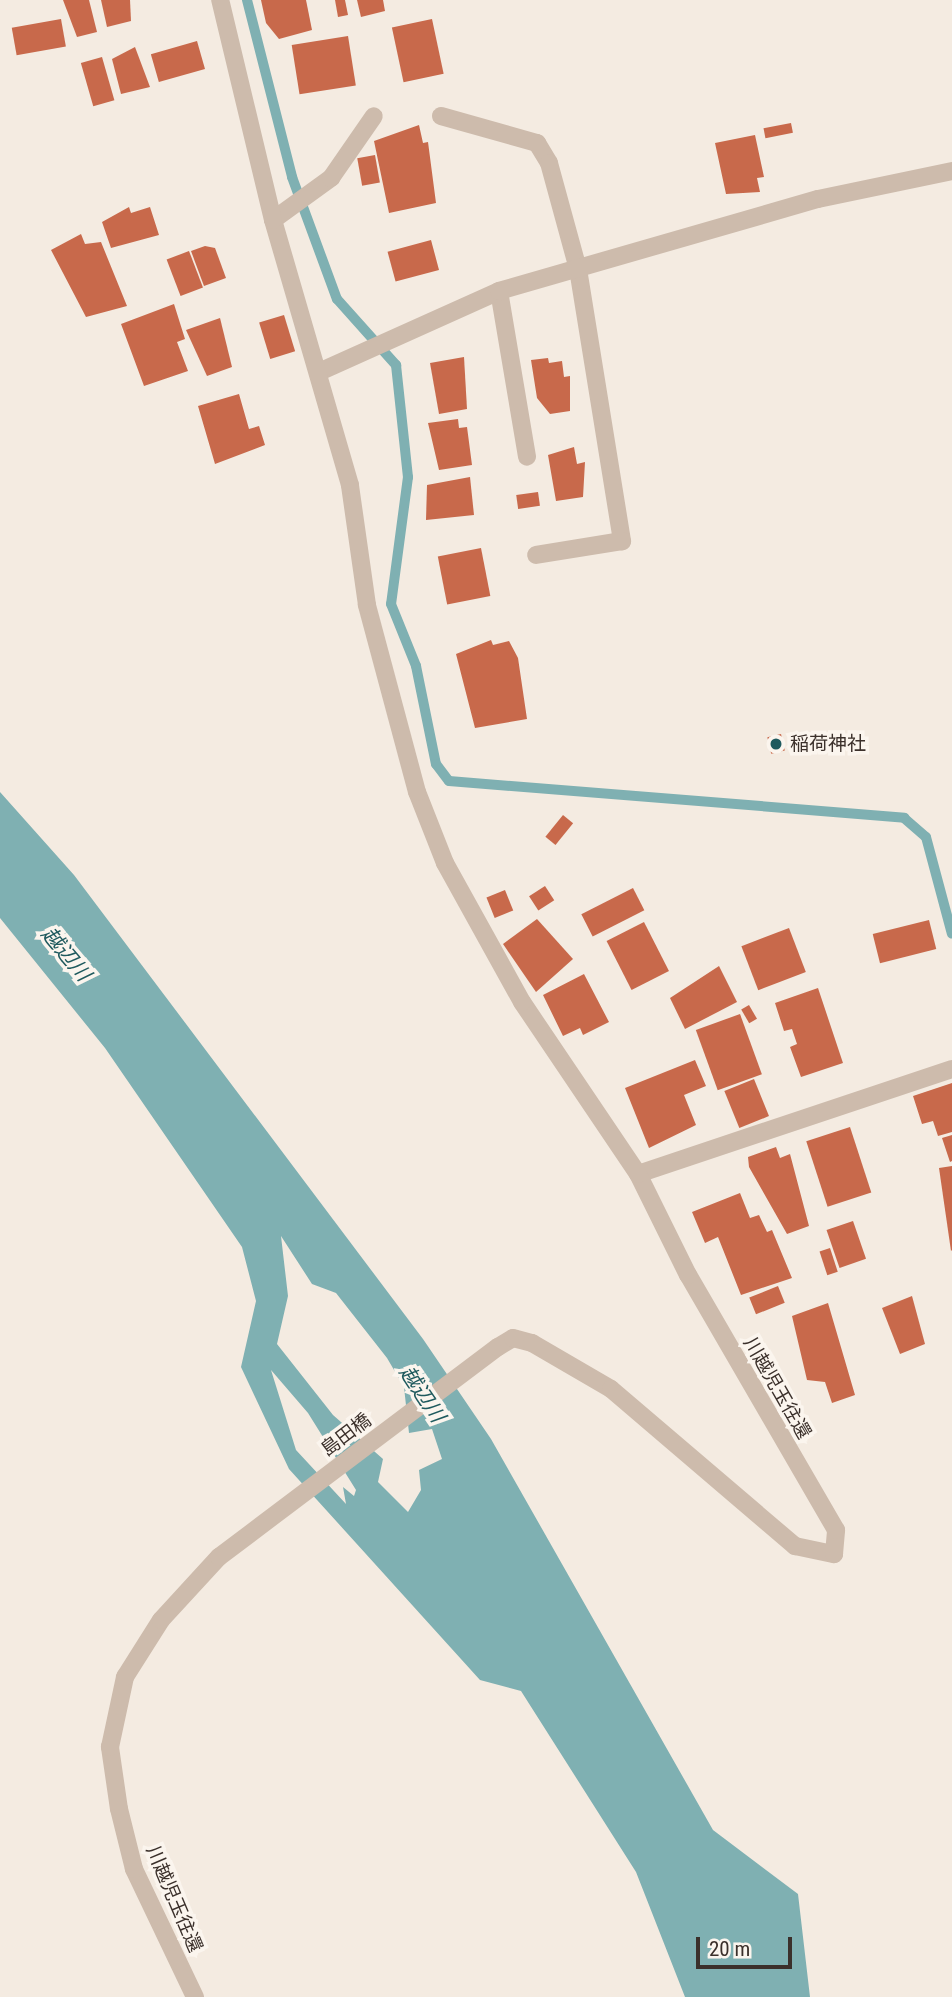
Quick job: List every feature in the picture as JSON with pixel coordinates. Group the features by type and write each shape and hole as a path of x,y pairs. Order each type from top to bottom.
{"street":[{"path":"220,0 274,220 350,485 367,605 417,792 445,863 522,1002 638,1174 952,1069"},
{"path":"274,220 331,178 374,116"},
{"path":"441,116 537,143 549,163 578,269 622,541 536,555"},
{"path":"319,372 499,291 818,199 952,171"},
{"path":"499,291 527,457"},
{"name":"川越児玉往還","path":"498,1347 513,1338 532,1343 611,1389 795,1546 834,1554 836,1530 688,1275 638,1174"},
{"name":"島田橋","path":"219,1557 498,1347"},
{"name":"川越児玉往還","path":"195,1997 134,1869 110,1747 125,1677 161,1620 219,1557"}],"water":[{"name":"越辺川","path":"0,792 74,875 423,1339 491,1439 713,1830 798,1894 810,1997 685,1997 636,1872 521,1691 480,1680 289,1469 241,1367 256,1301 242,1247 105,1048 0,918","holes":["281,1236 312,1284 336,1293 387,1358 404,1387 409,1433 432,1429 442,1459 419,1470 421,1490 408,1512 378,1482 383,1459 333,1415 277,1344 288,1296","271,1370 308,1413 356,1490 354,1496 343,1487 346,1504 296,1450"]}],"building":[{"path":"63,0 89,0 97,32 77,37"},
{"path":"101,0 130,0 131,21 107,27"},
{"path":"261,0 306,0 312,30 279,39 266,23"},
{"path":"335,0 345,0 348,15 338,17"},
{"path":"357,0 383,0 385,11 361,17"},
{"path":"61,19 66,47 17,55 12,28"},
{"path":"432,19 444,74 404,82 392,28"},
{"path":"348,36 356,85 300,94 292,45"},
{"path":"197,41 205,69 159,82 151,54"},
{"path":"135,47 150,87 121,94 112,59"},
{"path":"102,57 114,100 93,106 81,63"},
{"path":"791,123 793,133 765,138 764,128"},
{"path":"419,125 423,143 428,142 436,203 389,213 374,141"},
{"path":"755,135 764,177 757,178 760,192 726,194 715,143"},
{"path":"375,155 380,183 362,186 357,158"},
{"path":"129,207 131,213 150,207 159,235 111,248 102,222"},
{"path":"81,234 85,244 101,242 127,306 86,317 51,250"},
{"path":"431,240 439,270 396,282 388,252"},
{"path":"205,246 215,248 226,278 204,286 191,251"},
{"path":"189,251 203,287 181,296 167,260"},
{"path":"174,304 185,339 177,342 188,371 144,386 121,324"},
{"path":"284,315 295,351 270,359 259,323"},
{"path":"220,318 232,367 207,376 186,330"},
{"path":"464,357 467,409 439,414 430,363"},
{"path":"548,358 549,363 562,361 564,377 570,376 570,411 550,414 537,398 531,360"},
{"path":"239,394 249,429 259,426 265,445 215,464 198,406"},
{"path":"458,419 459,428 467,427 472,465 439,470 428,423"},
{"path":"574,447 577,464 585,462 583,497 556,501 548,455"},
{"path":"470,477 474,515 426,520 427,485"},
{"path":"538,492 540,506 518,509 516,495"},
{"path":"481,548 490,596 447,604 438,556"},
{"path":"491,640 493,645 509,641 518,658 527,719 475,728 456,654"},
{"name":"稲荷神社","path":"781,734 785,751 771,754 767,737"},
{"path":"563,815 573,823 555,845 545,837"},
{"path":"545,886 554,900 538,911 529,896"},
{"path":"633,888 644,910 593,937 581,914"},
{"path":"505,890 513,910 495,918 486,897"},
{"path":"537,919 573,959 536,992 503,944"},
{"path":"929,920 936,949 880,963 873,934"},
{"path":"644,922 669,971 632,990 607,941"},
{"path":"789,928 806,972 758,990 741,946"},
{"path":"719,966 737,1002 685,1029 670,998"},
{"path":"584,974 609,1022 583,1035 580,1028 563,1036 543,995"},
{"path":"818,988 843,1063 801,1077 790,1047 797,1044 792,1029 784,1031 775,1003"},
{"path":"749,1005 757,1019 749,1023 741,1010"},
{"path":"740,1014 762,1074 718,1090 696,1030"},
{"path":"695,1060 706,1086 684,1095 696,1125 649,1148 625,1088"},
{"path":"754,1079 769,1116 739,1128 724,1091"},
{"path":"952,1083 952,1132 938,1136 933,1121 922,1124 913,1096"},
{"path":"850,1127 871,1193 828,1207 806,1141"},
{"path":"952,1135 952,1161 950,1162 942,1138"},
{"path":"776,1147 780,1158 790,1154 809,1226 787,1234 749,1167 748,1157"},
{"path":"952,1166 952,1250 951,1251 939,1168"},
{"path":"740,1193 750,1218 759,1215 767,1232 772,1230 792,1278 741,1295 718,1237 705,1243 692,1212"},
{"path":"853,1221 866,1259 840,1268 827,1230"},
{"path":"830,1248 838,1272 827,1275 820,1251"},
{"path":"778,1286 785,1303 756,1314 749,1298"},
{"path":"912,1296 925,1344 900,1354 882,1308"},
{"path":"828,1303 855,1395 832,1403 825,1382 807,1380 792,1316"}],"waterway":[{"path":"247,0 292,177 337,299 396,365 408,477 391,604 416,666 436,764 449,781 904,818 926,837 952,934"}],"place":[{"name":"稲荷神社","path":"776,744"}]}
